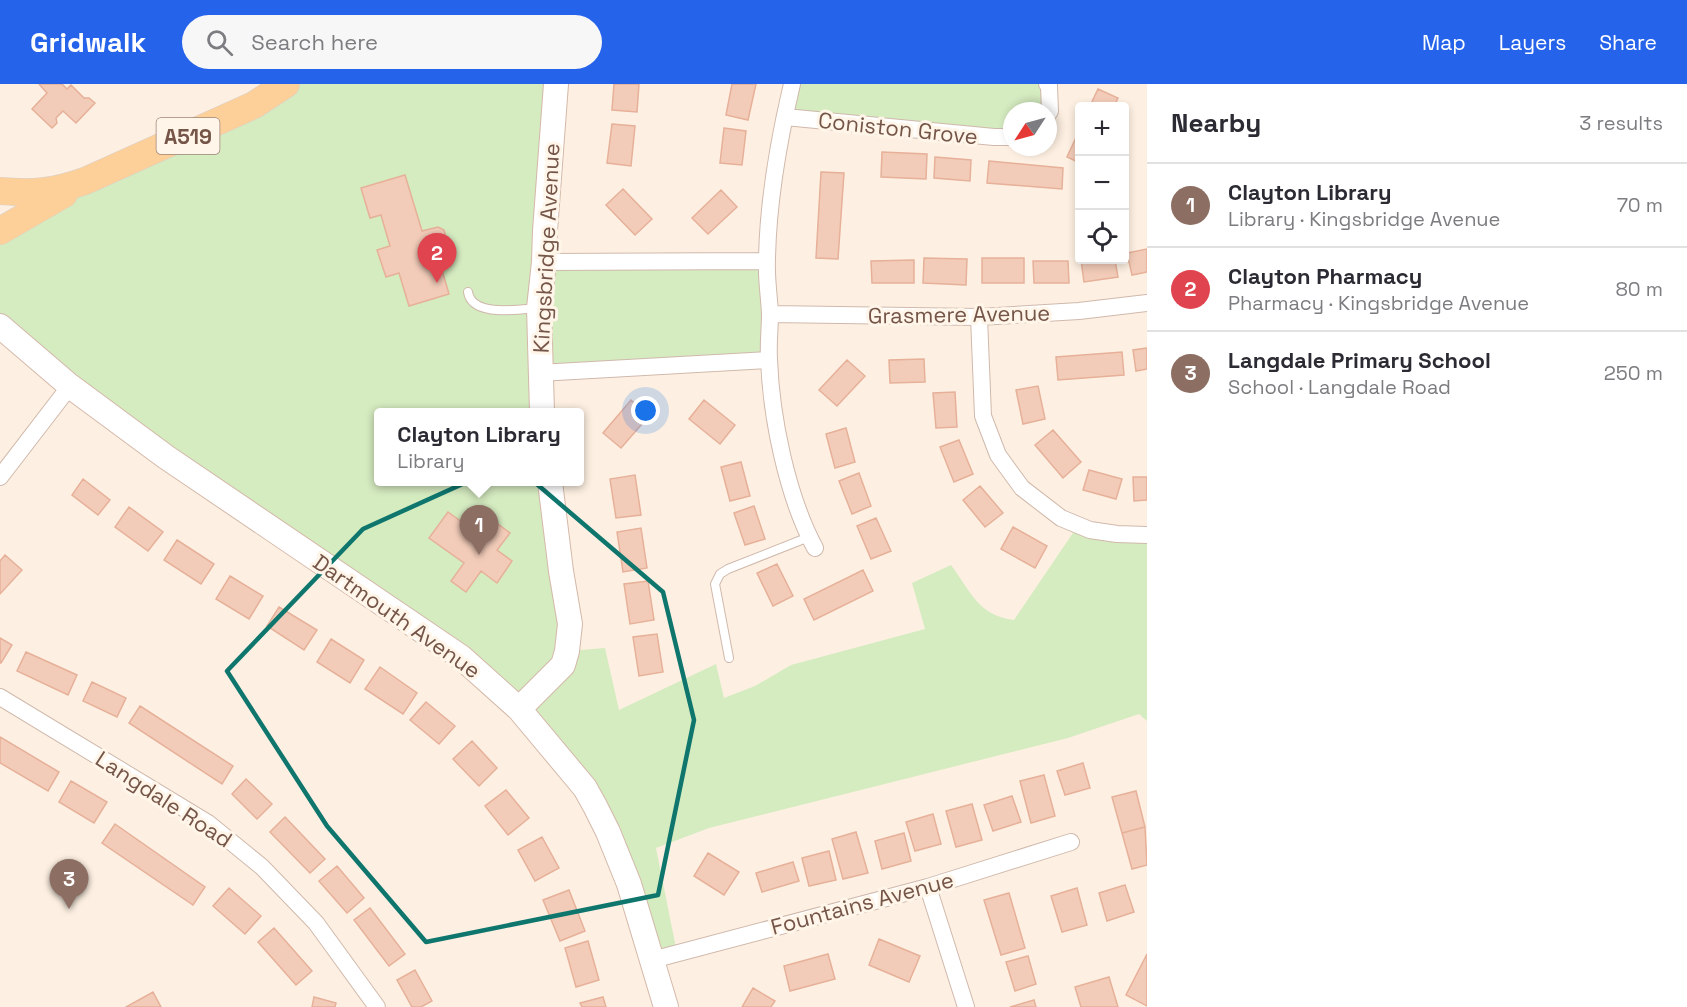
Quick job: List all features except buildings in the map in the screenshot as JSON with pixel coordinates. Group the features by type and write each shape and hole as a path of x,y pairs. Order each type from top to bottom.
{"main road":[{"name":"A519","path":"0,231 85,181 254,105 286,84"},
{"name":"A519","path":"0,190 27,194 63,188 85,181"}],"street":[{"name":"Kingsbridge Avenue","path":"542,408 539,308 556,84"},
{"path":"792,84 769,214 767,261 770,315 769,360 779,436 792,489 812,542"},
{"path":"1047,84 1050,102"},
{"name":"Coniston Grove","path":"785,117 1003,137"},
{"path":"544,262 767,261"},
{"name":"Grasmere Avenue","path":"770,315 978,317 1079,311 1147,303"},
{"path":"978,317 983,416 998,455 1022,488 1061,518 1090,530 1147,535"},
{"name":"Dartmouth Avenue","path":"0,326 70,386 218,493 461,657 519,710 585,789 608,832 629,885 666,1007"},
{"path":"539,373 769,360"},
{"path":"0,477 70,386"},
{"path":"519,710 563,664 567,651 570,624 550,486"},
{"name":"Langdale Road","path":"0,697 208,823 262,867 316,923 377,1007"},
{"name":"Fountains Avenue","path":"652,960 928,887 1071,842"},
{"path":"928,887 966,1007"}],"lane":[{"path":"468,292 468,296 476,305 494,310 539,308"},
{"path":"729,658 715,584 720,574 728,568 812,542"}],"highlighted area":[{"path":"511,462 663,592 694,720 658,895 426,942 327,826 227,671 363,529"}],"green space":[{"path":"286,84 556,84 544,262 767,261 769,360 540,373 542,408 374,408 374,486 550,486 568,651 605,648 619,710 716,664 724,698 755,686 791,665 925,629 912,583 951,565 970,593 984,608 1002,618 1014,620 1079,524 1147,535 1147,721 1139,714 1068,738 709,828 656,848 677,953 652,960 608,832 519,709 0,324 0,231"},
{"path":"792,84 1047,84 1048,102 1003,102 1003,136 785,117"}],"place":[{"name":"Clayton Pharmacy","path":"437,283"},
{"name":"Clayton Library","path":"479,555"},
{"name":"Langdale Primary School","path":"69,909"}]}
